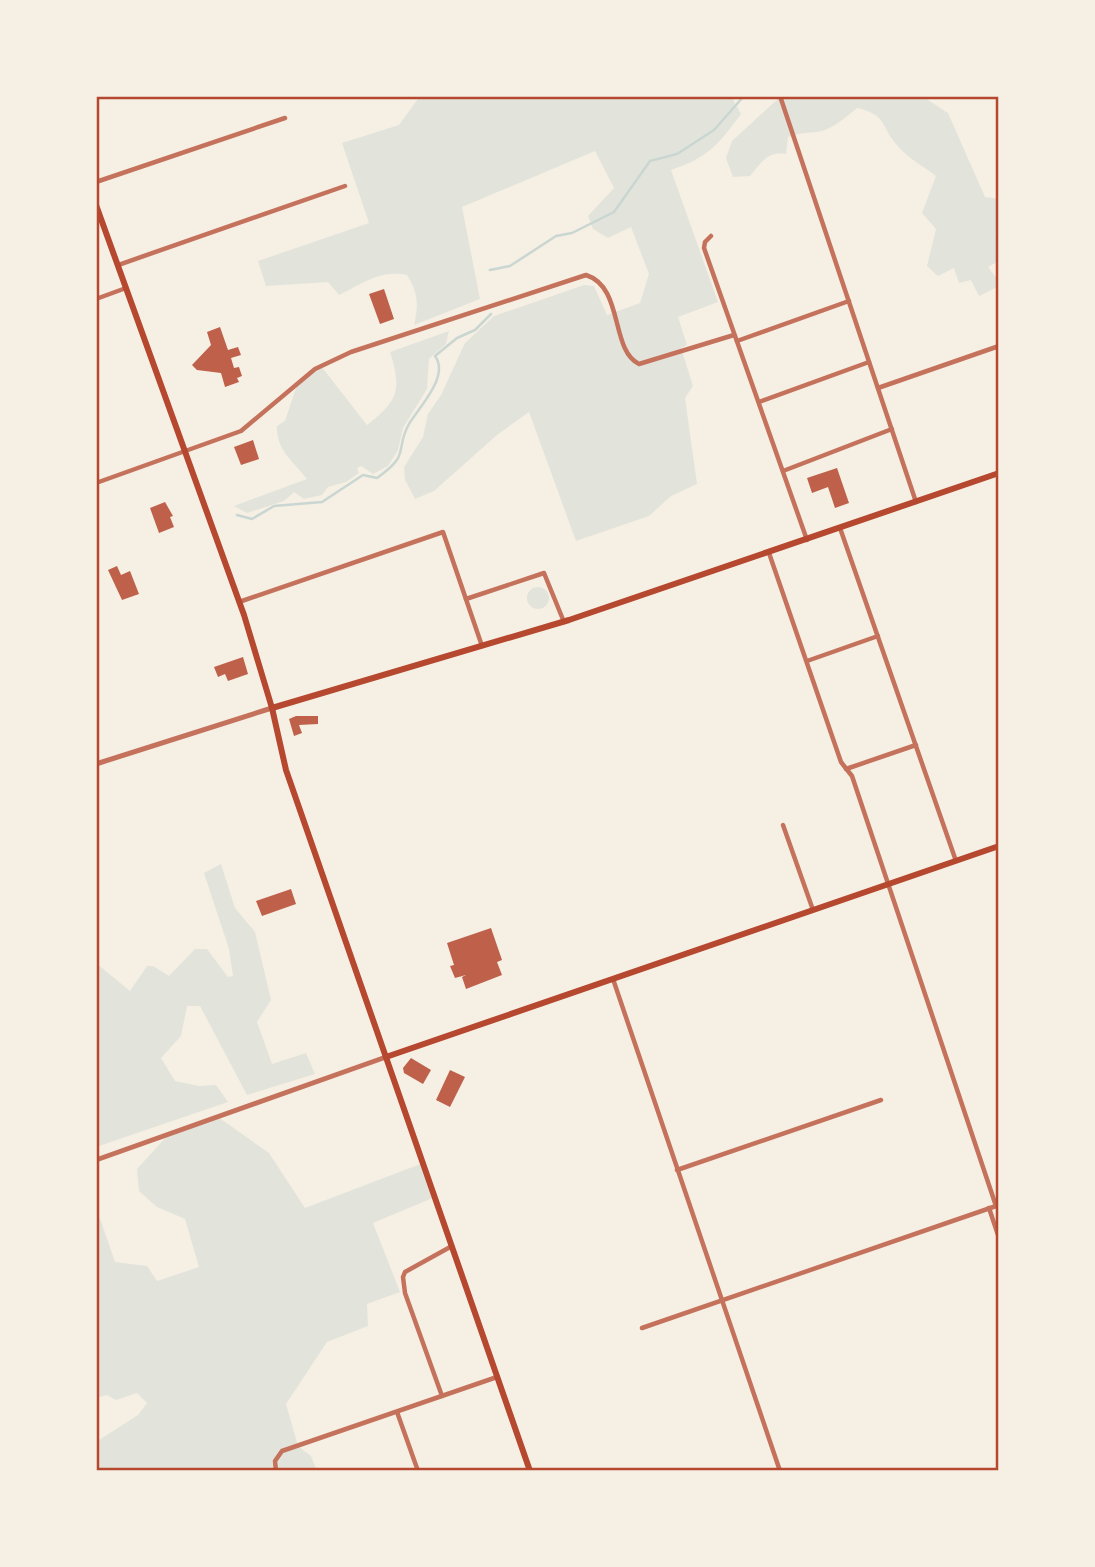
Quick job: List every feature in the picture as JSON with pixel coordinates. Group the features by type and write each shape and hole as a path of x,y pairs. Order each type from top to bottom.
{"main road":[{"path":"96,205 239,602 272,708 286,769 530,1471"},
{"path":"272,708 564,622 999,473"},
{"path":"386,1057 999,846"}],"street":[{"path":"780,96 916,502"},
{"path":"96,182 285,118"},
{"path":"118,265 345,186"},
{"path":"711,236 705,242 704,248 807,540"},
{"path":"96,483 241,431 315,369 351,352 586,275 598,279 607,292 633,361 645,363 734,335"},
{"path":"96,299 126,288"},
{"path":"737,341 849,301"},
{"path":"878,388 999,346"},
{"path":"759,402 869,362"},
{"path":"783,471 892,429"},
{"path":"840,528 956,861"},
{"path":"239,602 443,533 482,646"},
{"path":"642,1328 997,1205 890,884 769,553"},
{"path":"466,599 544,573 564,622"},
{"path":"807,661 878,636"},
{"path":"96,764 272,708"},
{"path":"846,769 916,745"},
{"path":"783,825 813,910"},
{"path":"613,979 779,1471"},
{"path":"96,1160 386,1057"},
{"path":"677,1170 881,1100"},
{"path":"989,1208 999,1238"},
{"path":"442,1396 405,1293 403,1277 405,1272 452,1246"},
{"path":"276,1471 275,1461 282,1451 497,1377"},
{"path":"397,1412 418,1471"}],"shaded area":[{"path":"420,96 732,98 741,114 712,149 671,170 718,302 678,317 687,345 681,348 693,386 685,398 697,484 671,496 649,516 576,541 529,412 497,435 434,491 415,499 405,480 404,467 423,437 428,414 441,395 465,343 494,316 584,285 594,286 607,315 640,303 649,274 631,227 608,238 593,229 588,216 614,188 595,151 462,207 480,299 414,325 416,299 407,275 380,276 339,295 328,282 266,286 258,261 369,223 342,143 399,125"},
{"path":"781,96 922,96 948,113 985,197 999,199 999,231 995,233 999,239 999,261 988,267 999,281 999,286 979,296 971,280 959,283 954,268 938,276 927,266 936,229 922,213 936,176 900,149 882,121 867,111 857,108 827,129 788,137 786,154 769,156 750,176 733,177 726,158 732,141"},
{"path":"449,331 446,344 429,359 427,389 403,428 398,450 388,466 373,474 361,466 357,468 359,473 346,482 328,487 322,495 304,499 294,492 284,501 247,513 234,506 307,479 282,449 277,434 277,426 285,421 297,385 321,366 367,425 385,409 395,394 396,376 390,352"},
{"path":"538,587 546,590 549,598 546,606 538,609 530,606 527,598 530,590"},
{"path":"221,864 235,908 255,932 271,1000 257,1022 272,1064 306,1053 315,1074 247,1095 200,1006 187,1006 181,1036 161,1058 175,1081 199,1086 216,1085 228,1102 96,1147 96,963 130,991 147,966 153,966 169,976 195,949 207,949 228,977 233,976 229,949 204,873"},
{"path":"218,1117 269,1153 305,1208 423,1163 435,1197 373,1223 400,1292 367,1304 368,1326 327,1342 286,1404 298,1446 311,1456 317,1471 96,1471 96,1442 138,1415 147,1403 137,1393 116,1400 107,1395 96,1398 96,1207 115,1262 147,1266 157,1281 199,1267 185,1219 157,1207 139,1191 137,1169 168,1135"}],"building":[{"path":"384,289 394,319 380,324 369,294"},
{"path":"220,327 228,350 238,347 241,355 231,358 234,368 239,367 242,376 237,378 239,382 225,387 221,373 197,370 192,365 211,345 207,332"},
{"path":"253,440 259,459 241,465 234,447"},
{"path":"837,468 849,503 835,508 828,487 812,493 807,478"},
{"path":"165,502 173,516 170,517 174,527 159,533 150,508"},
{"path":"117,566 121,575 130,571 139,594 122,600 108,570"},
{"path":"243,657 248,674 228,681 225,674 218,677 214,667"},
{"path":"296,716 318,716 318,724 299,725 302,733 294,736 289,719"},
{"path":"291,889 296,904 262,916 256,901"},
{"path":"491,928 502,960 497,962 502,975 466,989 462,977 466,975 455,978 450,966 454,965 447,943"},
{"path":"411,1058 431,1070 423,1084 404,1073 403,1068"},
{"path":"450,1070 465,1077 450,1107 436,1100"}],"waterway":[{"path":"490,270 510,266 556,236 572,233 614,212 650,161 677,154 714,130 744,96"},
{"path":"237,515 252,519 274,506 322,502 363,475 377,478 388,470 399,457 409,424 436,382 439,364 435,356 457,338 475,330 491,314"}]}
